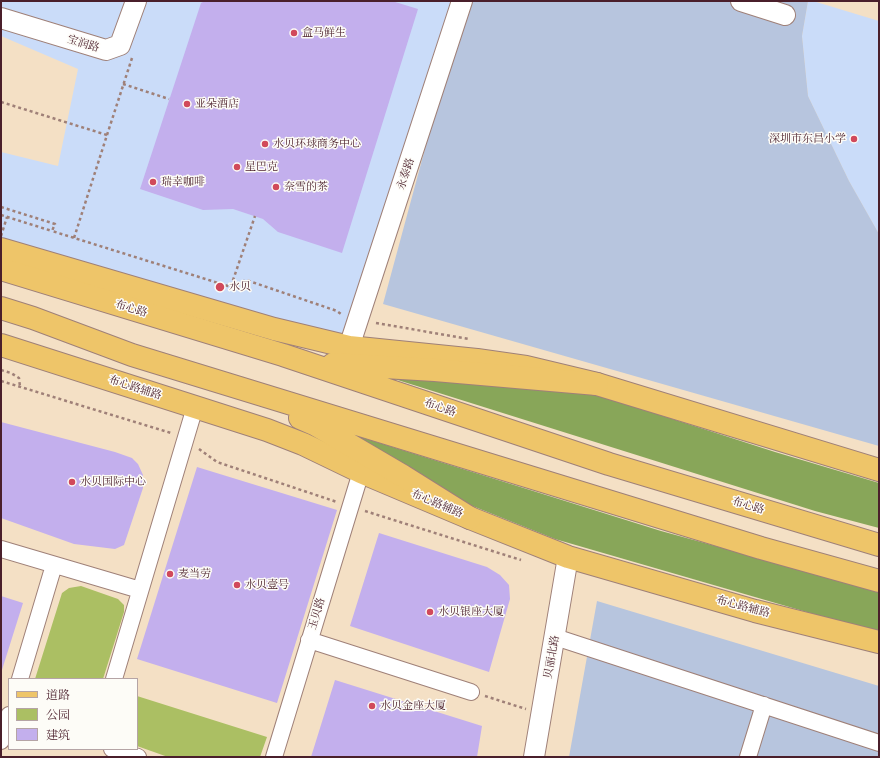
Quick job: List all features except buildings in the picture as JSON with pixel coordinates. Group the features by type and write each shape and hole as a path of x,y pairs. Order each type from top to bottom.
{"main road":[{"path":"1,249 274,329 349,347 478,360 526,367 597,384 879,470"},
{"name":"布心路","path":"1,269 283,355 609,464 879,545"},
{"path":"1,308 33,318 316,424 470,518"},
{"name":"布心路辅路","path":"1,345 266,430 303,444 361,472 470,518 568,557 755,610 879,642"},
{"path":"132,355 746,543 879,581"},
{"path":"283,355 334,364 435,370 597,384"}],"street":[{"name":"宝润路","path":"1,18 106,50 120,45 136,1"},
{"name":"永泰路","path":"349,347 462,1"},
{"path":"741,1 785,15"},
{"path":"114,678 195,407"},
{"name":"玉贝路","path":"274,757 361,472"},
{"path":"1,549 140,590"},
{"name":"贝丽北路","path":"534,757 568,557"},
{"path":"20,678 54,565"},
{"path":"555,637 879,743"},
{"path":"309,640 471,692"},
{"path":"748,757 764,705"},
{"path":"1,741 8,719"},
{"path":"115,750 138,757"}],"path":[{"path":"74,238 133,54"},
{"path":"123,84 169,99"},
{"path":"1,102 107,135"},
{"path":"1,207 55,224 52,231"},
{"path":"1,215 231,287 246,280 337,311 342,315"},
{"path":"231,287 255,216"},
{"path":"1,236 7,217"},
{"path":"1,370 11,373 19,378 20,387"},
{"path":"1,381 186,438 204,454 217,462 344,504"},
{"path":"364,511 526,562"},
{"path":"471,692 541,713"}],"shaded area":[{"path":"1,1 462,1 349,347 1,249 1,152 58,166 78,69 1,36"},
{"path":"465,1 808,1 802,36 808,96 849,181 879,234 879,446 383,304"},
{"name":"深圳市东昌小学","path":"808,1 813,1 879,21 879,234 849,181 808,96 802,36"},
{"path":"597,601 879,686 879,757 569,757"}],"green space":[{"path":"369,371 595,394 775,452 879,483 879,528 815,511"},
{"path":"351,434 661,531 879,591 879,633 555,539 470,505"},
{"path":"81,586 118,599 124,605 124,612 103,678 35,678 62,593 69,588"},
{"path":"138,696 267,737 260,757 168,757 138,746"}],"place":[{"name":"盒马鲜生","path":"294,33"},
{"name":"亚朵酒店","path":"187,104"},
{"name":"深圳市东昌小学","path":"854,139"},
{"name":"水贝环球商务中心","path":"265,144"},
{"name":"星巴克","path":"237,167"},
{"name":"瑞幸咖啡","path":"153,182"},
{"name":"奈雪的茶","path":"276,187"},
{"name":"水贝","path":"220,287"},
{"name":"水贝国际中心","path":"72,482"},
{"name":"麦当劳","path":"170,574"},
{"name":"水贝壹号","path":"237,585"},
{"name":"水贝银座大厦","path":"430,612"},
{"name":"水贝金座大厦","path":"372,706"}]}
